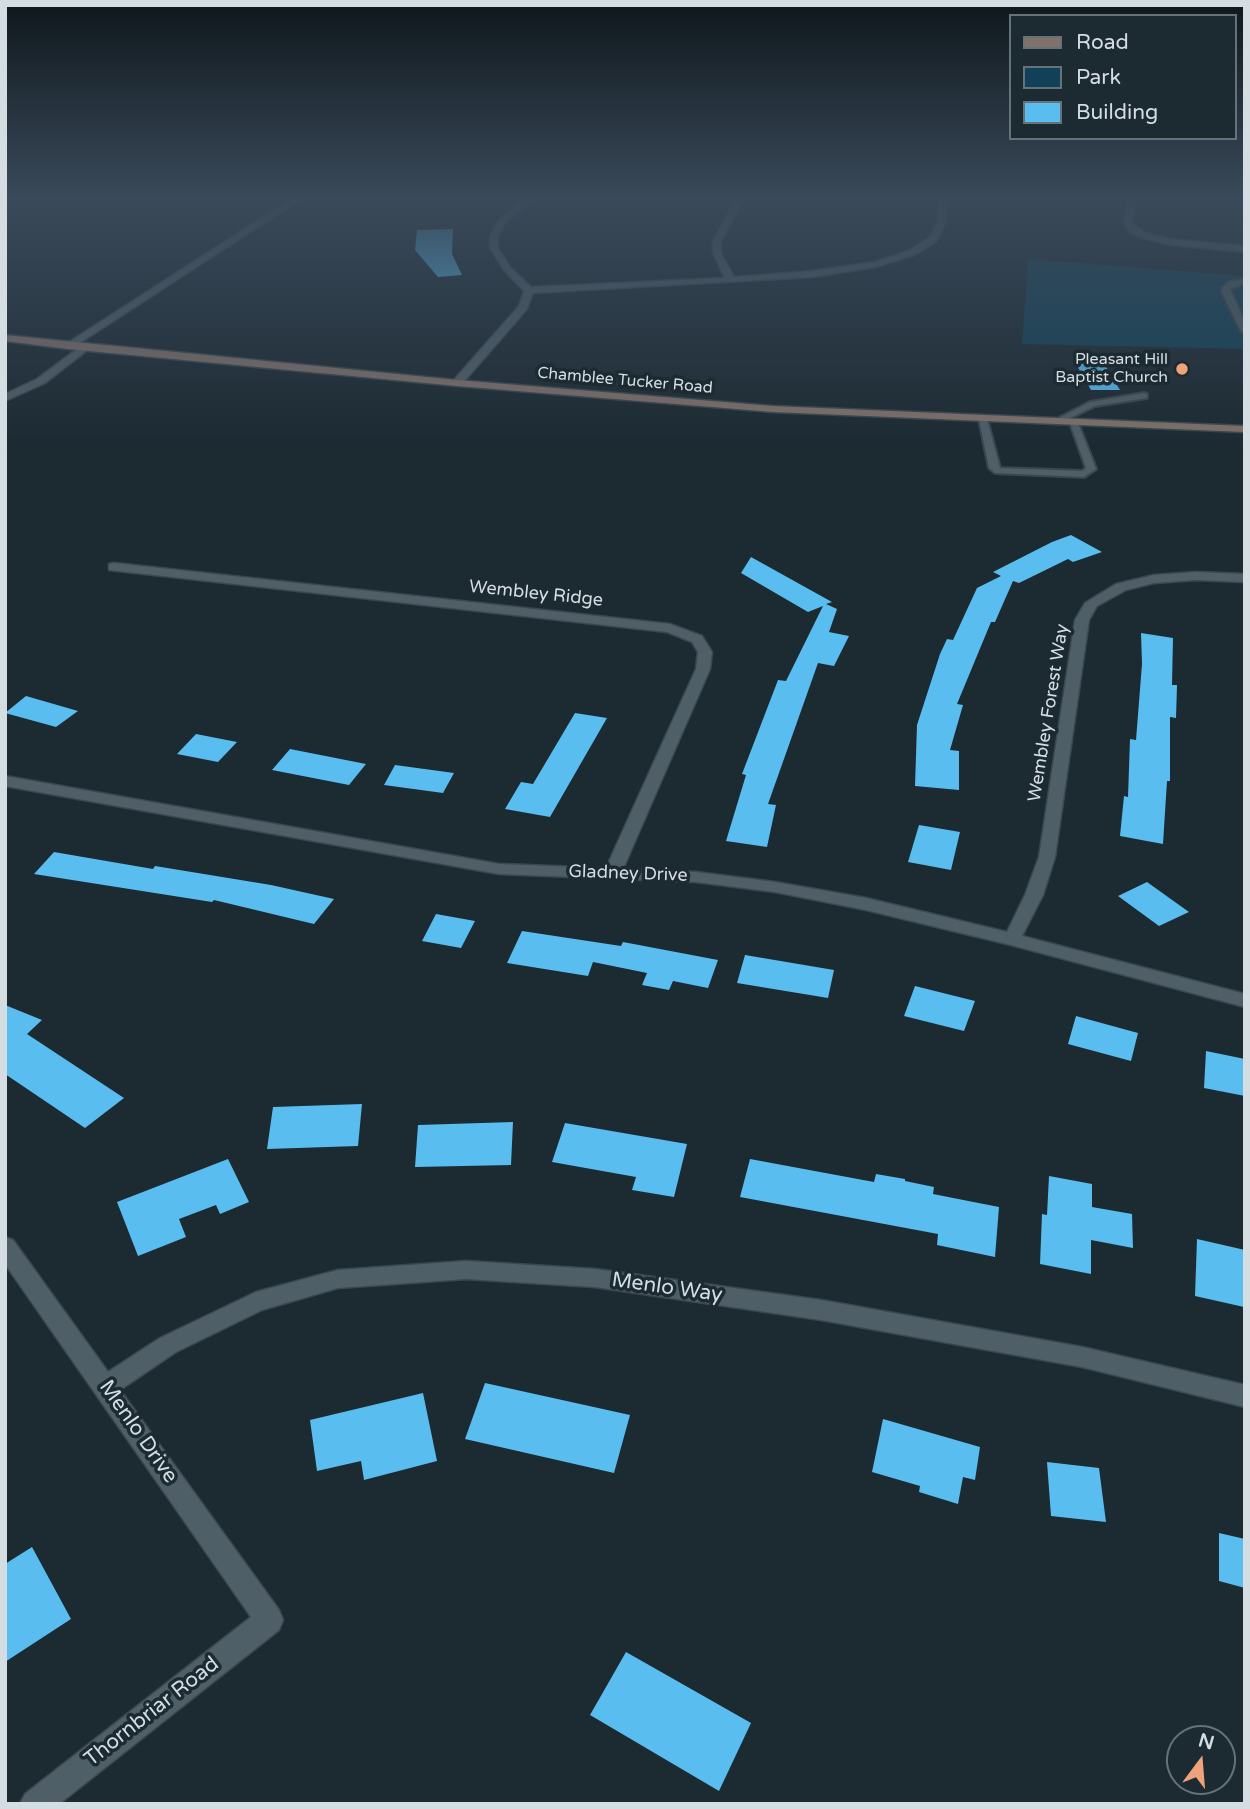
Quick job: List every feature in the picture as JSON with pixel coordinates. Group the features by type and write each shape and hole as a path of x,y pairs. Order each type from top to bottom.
{"main road":[{"name":"Chamblee Tucker Road","path":"5,338 457,383 773,409 1245,429"}],"street":[{"path":"68,346 169,281"},
{"path":"521,281 529,289 699,281"},
{"path":"457,383 524,307 529,289"},
{"path":"5,398 41,381 85,348"},
{"name":"Wembley Ridge","path":"114,567 670,628 697,639 705,652 704,669 612,874"},
{"name":"Wembley Forest Way","path":"1012,939 1034,895 1047,856 1082,620 1092,603 1121,587 1154,579 1196,576 1245,578"},
{"name":"Gladney Drive","path":"5,780 499,869 696,877 775,887 866,904 1012,939 1245,1001"},
{"name":"Menlo Drive","path":"5,1246 270,1620"},
{"name":"Menlo Way","path":"106,1386 168,1345 256,1302 338,1279 466,1270 594,1279 821,1310 1082,1357 1245,1396"},
{"name":"Thornbriar Road","path":"35,1804 270,1620"}],"lane":[{"path":"1244,281 1226,288 1240,312 1245,331"},
{"path":"1055,422 1093,404 1144,397"},
{"path":"983,419 994,468 998,471 1084,474 1091,469 1074,423"}],"green space":[{"path":"1026,281 1245,281 1245,349 1022,344"}],"building":[{"path":"1073,359 1102,360 1120,390 1091,390"},
{"path":"1071,535 1102,552 1073,562 1068,559 1019,583 1013,581 995,622 991,622 957,704 963,705 950,750 959,751 959,790 915,786 917,725 940,654 947,639 953,640 977,588 1001,576 993,572"},
{"path":"751,557 832,602 826,604 837,609 829,632 849,636 834,666 818,663 768,804 776,805 767,847 726,841 746,775 742,774 778,680 786,681 823,606 808,612 741,573"},
{"path":"1141,633 1173,638 1172,685 1177,685 1176,718 1170,717 1170,781 1167,781 1163,844 1120,836 1124,796 1128,797 1130,739 1136,740 1142,664"},
{"path":"26,696 78,711 56,727 5,713"},
{"path":"575,713 607,718 550,817 505,809 521,782 533,784"},
{"path":"196,734 237,742 218,762 177,754"},
{"path":"290,749 366,764 349,785 272,770"},
{"path":"395,765 454,773 443,793 384,785"},
{"path":"919,825 960,832 951,870 908,862"},
{"path":"54,852 271,885 334,899 314,924 214,900 212,902 34,874"},
{"path":"1147,882 1189,912 1159,926 1118,896"},
{"path":"436,914 475,921 461,948 422,941"},
{"path":"522,931 621,946 623,942 718,960 708,988 673,981 669,990 642,985 647,973 593,962 588,976 507,963"},
{"path":"745,955 834,970 828,998 737,983"},
{"path":"915,986 975,1001 964,1031 904,1016"},
{"path":"5,1005 42,1020 27,1034 124,1098 85,1128 5,1074"},
{"path":"1076,1016 1138,1033 1131,1061 1068,1044"},
{"path":"1206,1051 1245,1059 1245,1096 1204,1088"},
{"path":"362,1104 358,1146 267,1149 273,1107"},
{"path":"513,1122 511,1165 415,1167 418,1125"},
{"path":"565,1123 687,1144 674,1197 632,1190 636,1177 552,1162"},
{"path":"228,1159 249,1202 220,1214 216,1205 179,1219 186,1237 138,1256 117,1202"},
{"path":"750,1159 874,1182 876,1174 905,1179 934,1187 933,1194 999,1207 995,1257 937,1245 938,1234 740,1197"},
{"path":"1049,1176 1092,1184 1092,1207 1132,1214 1133,1248 1091,1240 1091,1274 1040,1264 1042,1214 1047,1215"},
{"path":"1197,1239 1245,1250 1244,1307 1195,1296"},
{"path":"485,1383 630,1415 614,1473 465,1439"},
{"path":"423,1393 437,1461 364,1480 361,1461 317,1471 310,1420"},
{"path":"883,1419 980,1447 975,1480 963,1477 958,1504 919,1492 920,1486 872,1472"},
{"path":"1047,1462 1099,1468 1106,1522 1051,1516"},
{"path":"1219,1533 1245,1539 1245,1588 1219,1581"},
{"path":"32,1547 71,1619 5,1662 5,1564"},
{"path":"626,1652 751,1723 719,1791 590,1715"}],"place":[{"name":"Pleasant Hill Baptist Church","path":"1182,369"}]}
